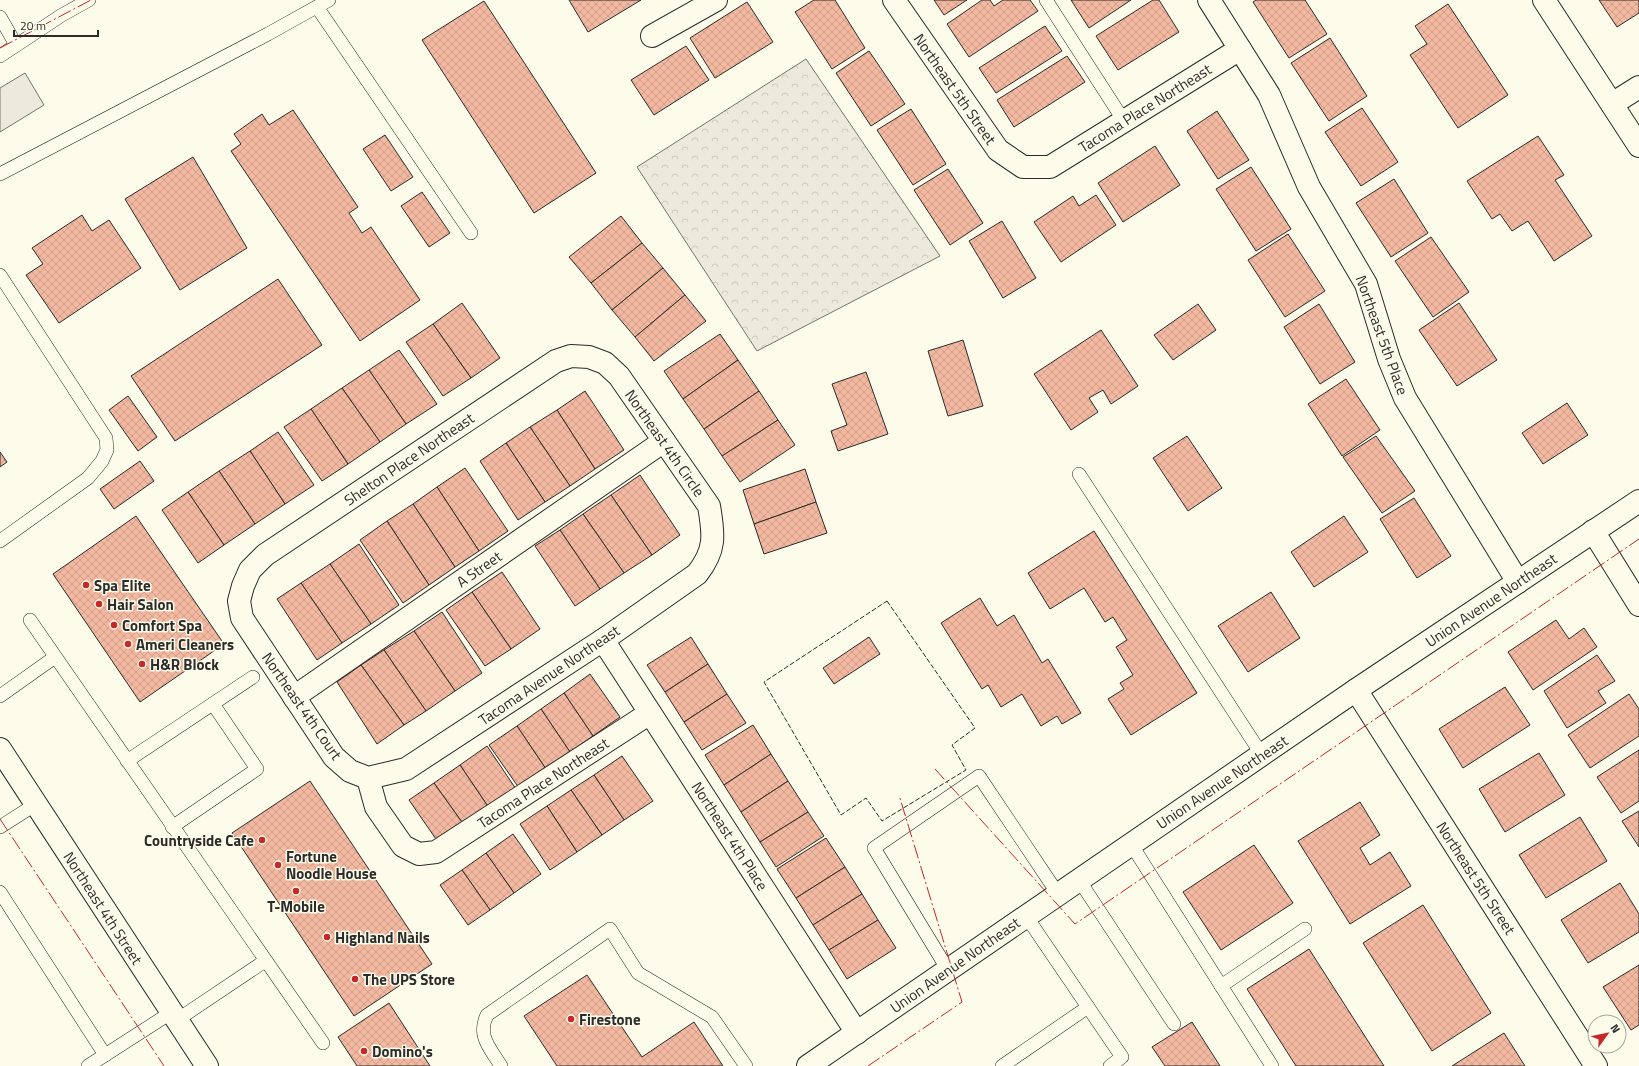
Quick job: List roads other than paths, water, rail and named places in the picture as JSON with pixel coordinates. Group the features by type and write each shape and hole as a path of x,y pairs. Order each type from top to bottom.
{"street":[{"path":"652,36 716,0"},
{"name":"Northeast 5th Street","path":"894,0 998,150 1023,167 1050,167"},
{"name":"Northeast 5th Place","path":"1209,0 1269,95 1309,187 1366,284 1389,359 1405,398 1518,582"},
{"path":"1544,0 1639,146"},
{"name":"Tacoma Place Northeast","path":"1050,167 1240,49"},
{"path":"1612,104 1639,87"},
{"name":"Shelton Place Northeast","path":"244,586 250,570 265,555 556,360 571,356 589,357"},
{"name":"Northeast 4th Circle","path":"589,357 605,363 619,376 708,506 714,530 711,547"},
{"name":"A Street","path":"294,697 664,441"},
{"name":"Union Avenue Northeast","path":"808,1066 1356,690 1639,501"},
{"path":"1593,531 1639,605"},
{"name":"Tacoma Avenue Northeast","path":"368,778 406,769 603,640 697,574 706,562 711,547"},
{"name":"Northeast 4th Court","path":"244,586 239,601 242,618 334,757 350,771 368,778"},
{"name":"Northeast 4th Place","path":"603,640 857,1033"},
{"name":"Northeast 5th Street","path":"1356,690 1596,1066"},
{"name":"Tacoma Place Northeast","path":"368,778 376,807 404,846 419,854 436,852 650,713"},
{"name":"Northeast 4th Street","path":"0,749 207,1066"}],"lane":[{"path":"0,56 62,15 89,0"},
{"path":"0,174 268,34 329,0"},
{"path":"1046,0 1124,121"},
{"path":"317,7 471,233"},
{"path":"0,17 16,45"},
{"path":"0,275 106,438 107,450 102,461 88,478 0,541"},
{"path":"1079,474 1262,755"},
{"path":"30,620 322,1043"},
{"path":"0,696 55,657"},
{"path":"127,761 253,677"},
{"path":"172,827 256,769 213,704"},
{"path":"948,970 874,848 979,776 1058,894"},
{"path":"0,827 36,804"},
{"path":"1131,844 1272,1066"},
{"path":"1079,880 1174,1024"},
{"path":"0,892 105,1055"},
{"path":"1026,916 1122,1057 1110,1066"},
{"path":"1221,986 1304,929"},
{"path":"501,1066 484,1039 482,1025 487,1015 610,930 638,973 712,1016 746,1066"},
{"path":"88,1066 265,961"},
{"path":"1002,1066 1088,1007"}],"place":[{"name":"Spa Elite","path":"86,585"},
{"name":"Hair Salon","path":"99,604"},
{"name":"Comfort Spa","path":"114,625"},
{"name":"Ameri Cleaners","path":"128,644"},
{"name":"H&R Block","path":"142,664"},
{"name":"Countryside Cafe","path":"262,840"},
{"name":"Fortune Noodle House","path":"278,865"},
{"name":"T-Mobile","path":"296,891"},
{"name":"Highland Nails","path":"327,937"},
{"name":"The UPS Store","path":"355,979"},
{"name":"Firestone","path":"571,1019"},
{"name":"Domino's","path":"364,1051"}]}
